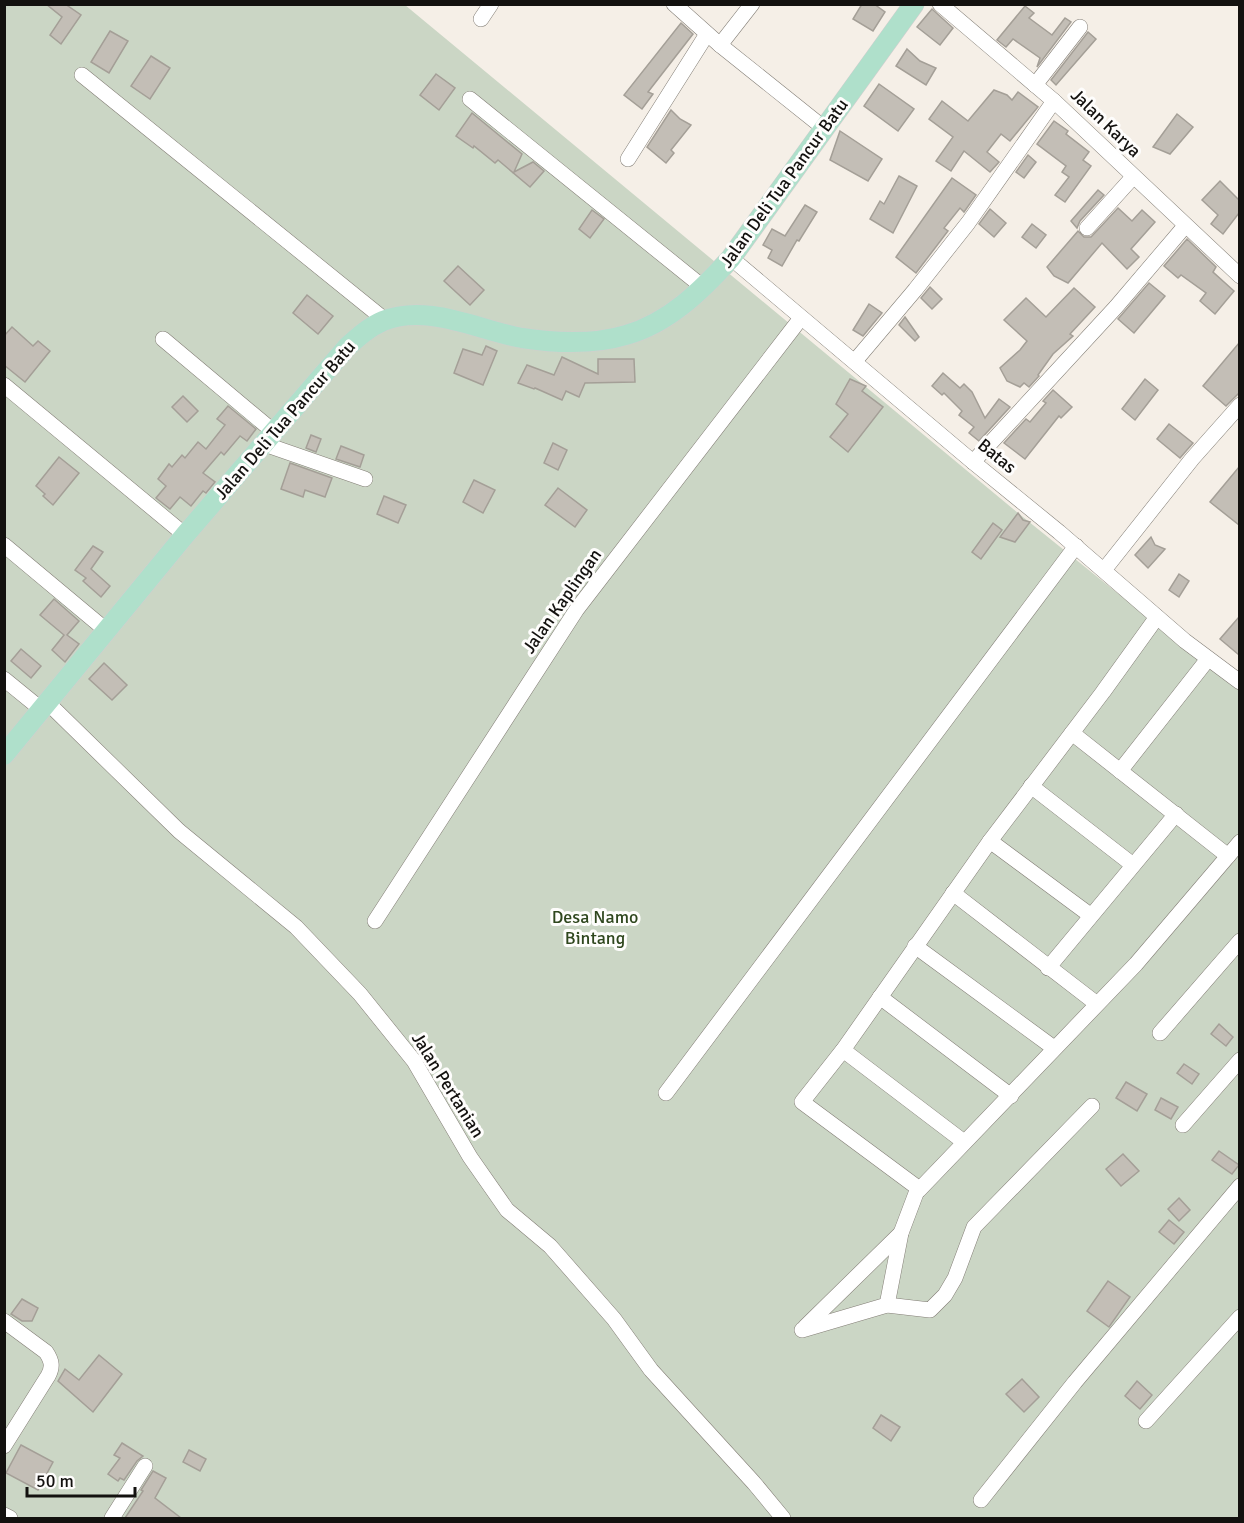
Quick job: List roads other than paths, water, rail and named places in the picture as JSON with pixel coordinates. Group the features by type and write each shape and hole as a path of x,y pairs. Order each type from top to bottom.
{"main road":[{"name":"Jalan Deli Tua Pancur Batu","path":"4,755 185,535 346,347 368,329 384,320 402,317 432,317 521,338 556,342 592,341 626,335 660,320 704,288 731,258 914,4"}],"street":[{"path":"481,19 491,4"},
{"path":"674,4 720,45 825,129"},
{"path":"720,45 752,4"},
{"name":"Jalan Karya","path":"940,4 1054,101 1239,276"},
{"path":"1035,85 1080,27"},
{"path":"628,159 707,34"},
{"path":"82,75 384,320"},
{"path":"470,99 704,288"},
{"path":"855,361 968,223 1054,101"},
{"path":"1087,228 1133,177"},
{"path":"973,462 1116,307 1185,226"},
{"name":"Batas","path":"731,258 1076,546 1157,617 1208,659 1238,678"},
{"name":"Jalan Kaplingan","path":"375,921 577,609 801,318"},
{"path":"164,339 269,438 365,479"},
{"path":"4,385 185,535"},
{"path":"1104,570 1192,459 1239,405"},
{"path":"4,545 107,631"},
{"path":"666,1093 1076,546"},
{"path":"1157,617 990,841 843,1050 802,1102 919,1190 1136,964 1239,842"},
{"path":"1120,771 1208,659"},
{"name":"Jalan Pertanian","path":"4,679 45,707 179,831 296,927 360,994 414,1061 470,1156 507,1210 550,1246 614,1319 651,1370 783,1518"},
{"path":"1072,733 1228,856"},
{"path":"1031,786 1133,864"},
{"path":"1048,968 1176,814"},
{"path":"990,841 1090,915"},
{"path":"952,893 1097,1004"},
{"path":"1160,1033 1239,941"},
{"path":"915,946 1054,1048"},
{"path":"880,997 1011,1096"},
{"path":"843,1050 964,1142"},
{"path":"1183,1125 1239,1060"},
{"path":"901,1233 802,1330 887,1305 930,1310 945,1295 955,1278 975,1227 1092,1106"},
{"path":"981,1500 1075,1382 1239,1186"},
{"path":"887,1305 901,1233 918,1188"},
{"path":"1146,1421 1239,1317"},
{"path":"4,1321 46,1352 52,1365 48,1376 4,1446"},
{"path":"112,1518 145,1466"},
{"path":"4,1515 10,1518"}],"park label":[{"name":"Desa Namo Bintang","path":"595,927"}]}
